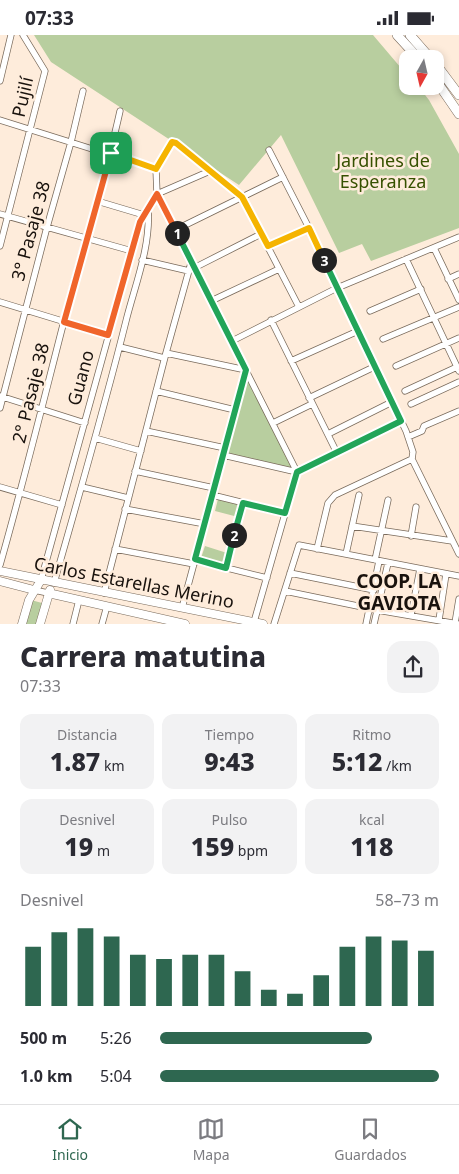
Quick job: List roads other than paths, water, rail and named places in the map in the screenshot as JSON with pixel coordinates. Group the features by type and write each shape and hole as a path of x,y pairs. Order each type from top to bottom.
{"main road":[{"path":"396,35 410,50"},
{"path":"410,35 423,50"},
{"path":"444,75 459,95"},
{"path":"444,92 459,114"}],"street":[{"path":"0,81 9,35"},
{"name":"Pujilí","path":"0,246 45,71 23,35"},
{"name":"3° Pasaje 38","path":"0,408 1,397 26,311 83,91"},
{"name":"2° Pasaje 38","path":"0,565 43,409 86,238 111,153 120,111"},
{"path":"0,120 111,153 156,169"},
{"path":"254,622 297,472 232,341 191,267 176,230 157,194 156,169 172,142 176,143 242,197 299,307"},
{"path":"269,150 309,228 401,421 408,437 412,459 459,555"},
{"path":"148,207 157,194 210,171"},
{"path":"176,230 283,177"},
{"path":"97,201 144,215"},
{"name":"Guano","path":"22,624 28,600 41,580 140,222 148,207"},
{"name":"Guano","path":"40,624 82,487 120,347 149,225 148,207"},
{"path":"0,214 132,251"},
{"path":"268,246 309,228"},
{"path":"142,260 191,267 261,234"},
{"path":"232,341 337,288 459,237"},
{"path":"434,248 459,300"},
{"path":"405,391 458,369 406,259"},
{"path":"104,593 165,356 191,267"},
{"path":"211,301 279,269"},
{"path":"448,279 459,274"},
{"path":"370,311 421,289"},
{"path":"0,303 108,335"},
{"path":"383,339 459,307"},
{"path":"271,320 337,453"},
{"path":"291,361 358,331"},
{"path":"396,366 459,338"},
{"path":"120,347 246,370"},
{"path":"309,397 374,367"},
{"path":"182,608 246,370"},
{"path":"411,404 459,382"},
{"path":"156,391 235,410"},
{"path":"1,397 85,423"},
{"path":"328,434 392,402"},
{"path":"273,423 312,404"},
{"path":"408,437 422,431 424,426 459,411"},
{"path":"223,455 297,472 401,421"},
{"path":"146,431 225,448"},
{"path":"95,438 140,451"},
{"path":"317,549 331,498 412,459"},
{"path":"135,471 214,487"},
{"path":"0,487 62,505"},
{"path":"82,487 128,498"},
{"path":"212,495 285,513"},
{"path":"346,554 359,495"},
{"path":"366,624 374,589 388,499"},
{"path":"226,568 243,503"},
{"path":"411,536 416,507"},
{"path":"125,509 204,524"},
{"path":"352,526 452,541"},
{"path":"274,624 299,545 459,576"},
{"path":"115,549 226,568 267,578"},
{"path":"374,624 388,563"},
{"path":"411,615 420,569"},
{"name":"Carlos Estarellas Merino","path":"0,571 263,624"},
{"path":"290,573 374,589"},
{"path":"438,620 446,574"},
{"name":"Carlos Estarellas Merino","path":"0,581 106,606 158,621 185,624"},
{"path":"284,591 457,624 459,599"},
{"path":"73,624 79,600"},
{"path":"102,624 106,606"}],"district":[{"name":"COOP. LA GAVIOTA","path":"399,592"}],"park label":[{"name":"Jardines de Esperanza","path":"383,172"}]}
